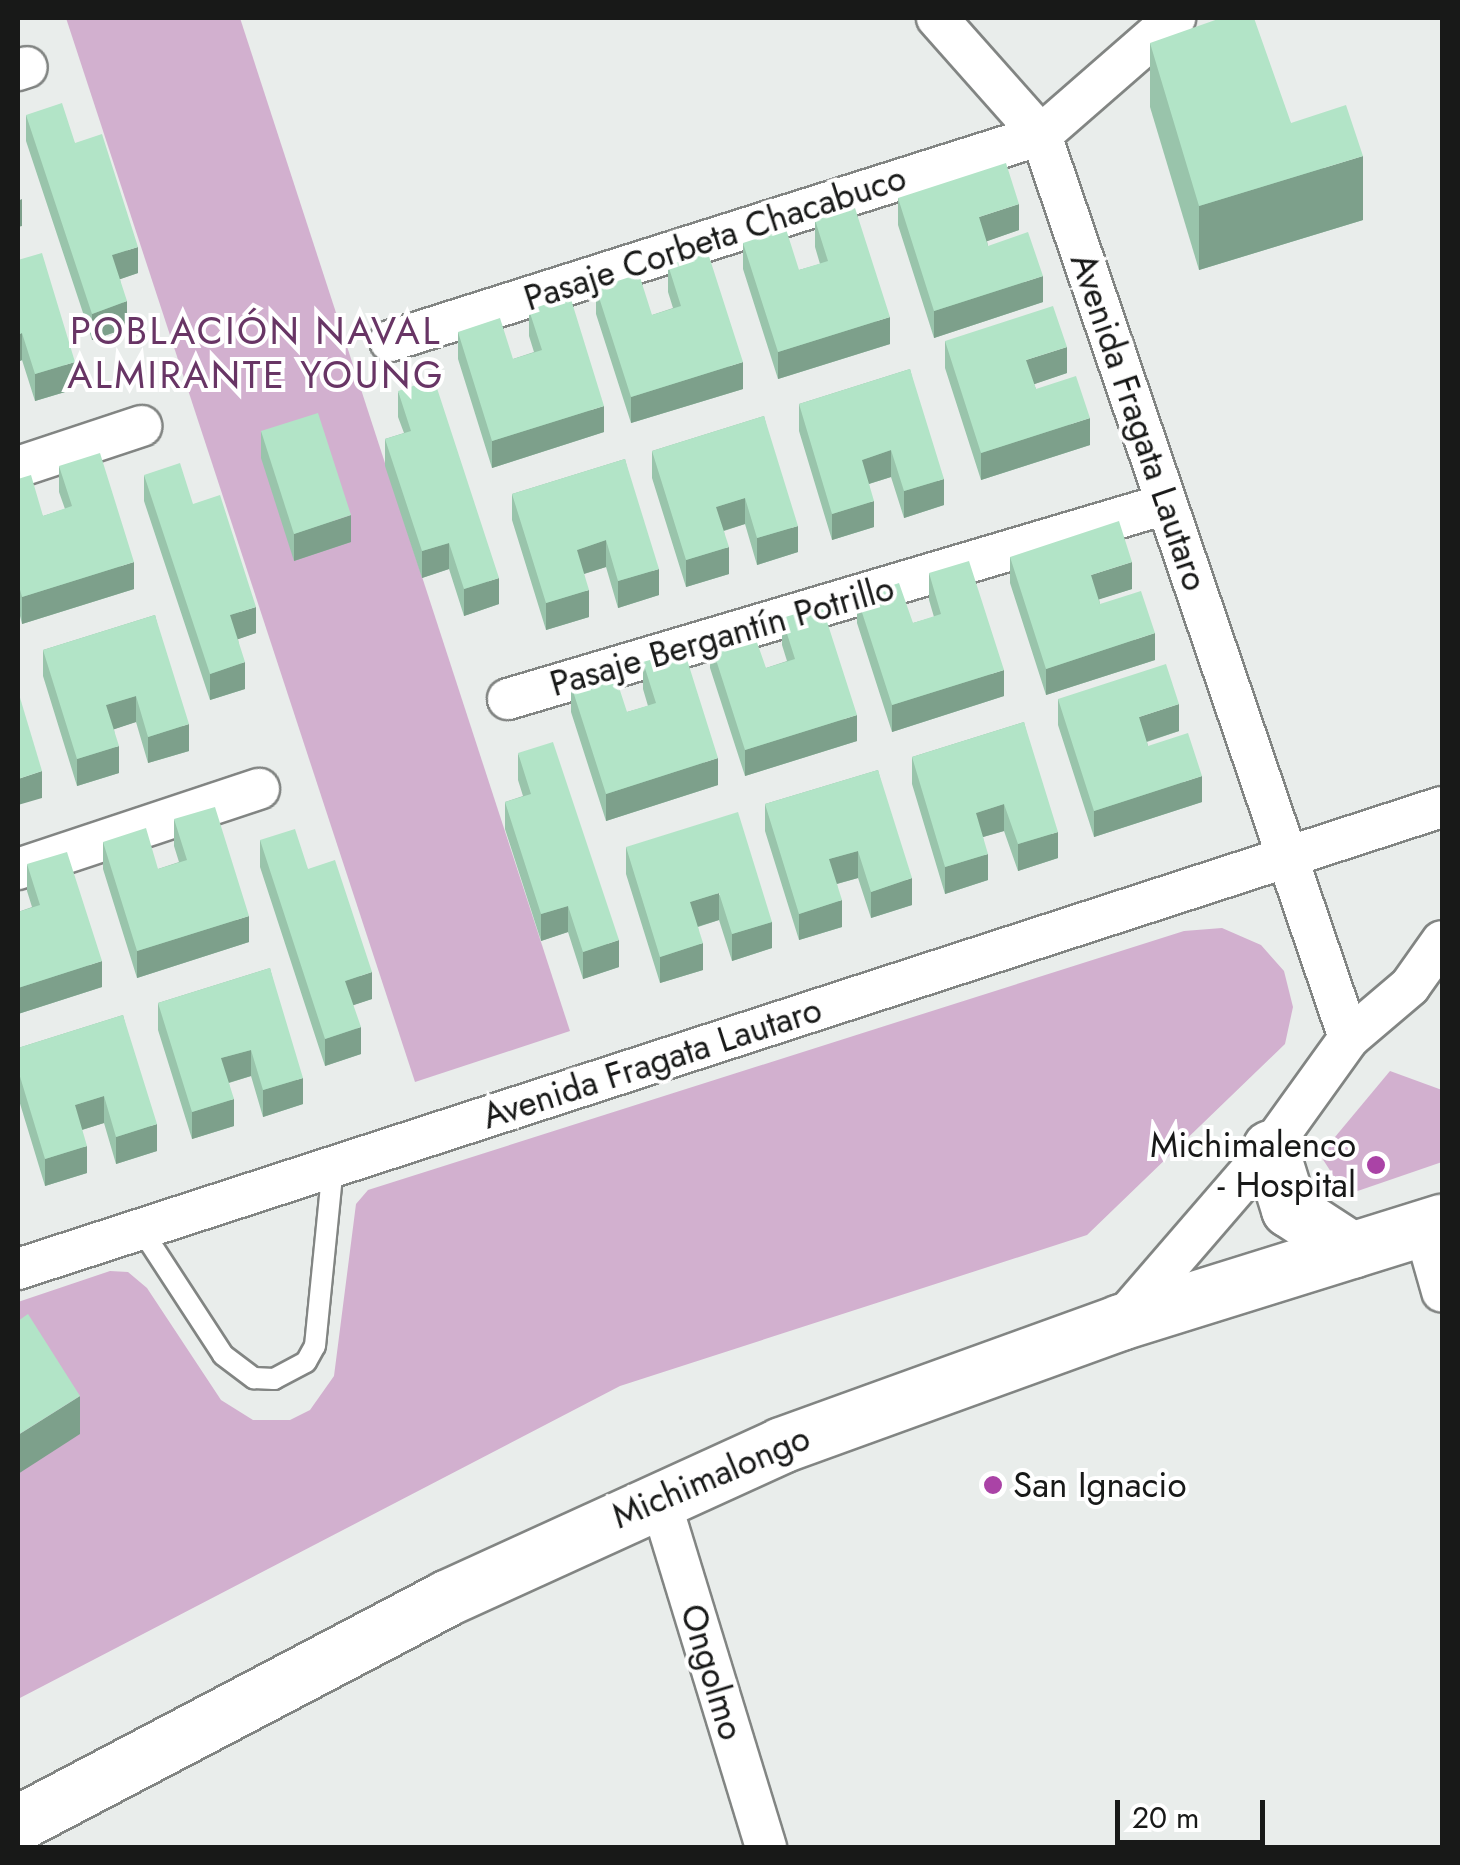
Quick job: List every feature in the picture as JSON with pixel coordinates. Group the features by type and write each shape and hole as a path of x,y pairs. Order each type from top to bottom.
{"main road":[{"path":"1270,1148 1289,1209 1352,1250"},
{"name":"Michimalongo","path":"18,1823 412,1616 659,1498 781,1445 1120,1322 1433,1225"}],"street":[{"name":"Avenida Fragata Lautaro","path":"937,18 1040,135 1349,1038"},
{"path":"1040,135 1175,18"},
{"name":"Pasaje Corbeta Chacabuco","path":"390,341 1040,135"},
{"path":"18,467 142,426"},
{"name":"Pasaje Bergantín Potrillo","path":"508,699 1166,504"},
{"path":"18,868 259,789"},
{"name":"Avenida Fragata Lautaro","path":"18,1269 1442,807"},
{"path":"1120,1322 1270,1148 1349,1038 1410,986 1439,949"},
{"path":"1433,1225 1442,1292"},
{"name":"Ongolmo","path":"659,1498 766,1848"}],"lane":[{"path":"141,1229 224,1356 254,1378 274,1379 306,1362 315,1346 333,1166"}],"shaded area":[{"path":"66,18 240,18 570,1031 415,1082"},
{"path":"1222,928 1261,945 1284,971 1293,1007 1285,1044 1087,1235 620,1386 18,1699 18,1302 110,1271 128,1272 147,1288 221,1400 253,1420 290,1420 310,1410 334,1376 356,1204 368,1190 1184,931"},
{"path":"1390,1071 1442,1090 1442,1162 1346,1195 1320,1155"}],"building":[{"path":"1221,18 1254,18 1291,123 1346,105 1363,156 1199,206 1150,43"},
{"path":"62,103 75,143 102,134 138,247 112,255 127,301 92,314 26,115"},
{"path":"1006,163 1019,204 979,217 988,246 1028,232 1043,276 934,311 898,198"},
{"path":"855,208 890,317 778,352 743,243 786,229 799,270 828,261 815,220"},
{"path":"42,253 75,362 35,374 22,333 18,335 18,260"},
{"path":"708,253 743,362 631,397 596,288 639,274 652,315 681,306 668,265"},
{"path":"570,296 604,406 492,441 458,332 500,318 513,359 542,350 529,310"},
{"path":"1053,306 1067,347 1026,360 1036,389 1076,376 1090,418 981,453 945,341"},
{"path":"910,369 944,479 904,491 891,450 862,460 874,501 832,514 799,404"},
{"path":"434,379 499,578 464,589 449,543 422,551 385,439 411,431 398,391"},
{"path":"318,413 351,515 294,534 261,431"},
{"path":"764,416 798,526 757,538 745,498 716,507 729,547 686,560 652,451"},
{"path":"100,453 134,562 22,597 18,582 18,479 31,475 43,516 72,506 59,466"},
{"path":"625,459 659,569 618,581 606,540 577,550 589,590 546,603 512,494"},
{"path":"180,463 193,504 220,495 256,607 230,615 245,662 210,674 144,475"},
{"path":"1119,521 1132,562 1091,575 1100,604 1141,591 1155,633 1046,669 1010,557"},
{"path":"969,561 1004,670 892,705 857,597 899,583 913,623 941,614 929,573"},
{"path":"822,606 857,715 745,750 710,641 752,628 766,668 795,659 782,618"},
{"path":"155,615 189,724 148,737 136,696 106,705 119,746 77,759 43,650"},
{"path":"684,650 718,758 606,794 571,685 614,672 627,712 656,703 643,662"},
{"path":"1166,664 1179,704 1139,717 1148,746 1188,733 1202,776 1094,811 1058,699"},
{"path":"18,691 42,771 18,779"},
{"path":"1024,722 1058,832 1018,844 1004,804 976,813 988,854 945,867 912,757"},
{"path":"553,742 619,940 583,952 568,906 541,914 505,802 531,794 518,753"},
{"path":"878,770 912,878 871,892 858,851 829,859 842,900 799,914 765,804"},
{"path":"215,807 249,916 137,951 103,842 146,828 158,869 187,860 174,819"},
{"path":"738,812 772,922 732,934 719,893 690,902 703,943 660,957 626,847"},
{"path":"295,829 308,869 335,860 372,972 345,981 361,1027 325,1039 260,840"},
{"path":"67,852 102,961 18,988 18,912 40,905 27,864"},
{"path":"270,968 303,1078 263,1090 251,1050 221,1058 234,1099 192,1112 158,1003"},
{"path":"123,1015 157,1124 116,1137 104,1096 75,1105 87,1146 45,1159 18,1070 18,1048"},
{"path":"28,1314 80,1396 18,1435 18,1321"}],"place":[{"name":"Michimalenco - Hospital","path":"1376,1165"},
{"name":"San Ignacio","path":"993,1485"}],"district":[{"name":"POBLACIÓN NAVAL ALMIRANTE YOUNG","path":"256,353"}]}
